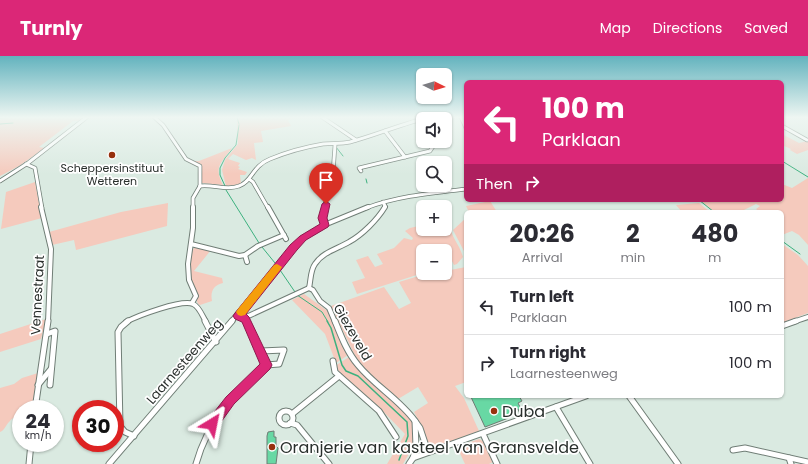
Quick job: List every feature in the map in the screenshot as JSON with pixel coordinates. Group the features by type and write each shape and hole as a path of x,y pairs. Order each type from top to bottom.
{"street":[{"path":"0,181 26,164 62,136"},
{"path":"170,136 186,159 200,166 200,186 193,198 194,214 188,272 189,280 196,296 192,303"},
{"path":"350,136 356,140"},
{"path":"200,186 239,186 249,180 258,164 277,156 318,145 335,145 369,136"},
{"path":"389,136 405,157"},
{"path":"800,136 807,140"},
{"path":"325,225 322,218 333,173 335,145"},
{"path":"361,171 359,168 430,151 432,148"},
{"name":"Vennestraat","path":"26,164 35,168 41,206 51,249 50,298 47,334 36,400"},
{"path":"191,244 239,256 244,255 258,246 285,237 253,182 249,180"},
{"name":"Laarnesteenweg","path":"109,464 216,342 241,317 293,247 303,238 325,225 383,202 424,194 464,189"},
{"path":"266,365 261,350 241,317 308,288 311,282 311,269 316,261 358,237 384,209 385,206 383,202"},
{"path":"244,255 247,262"},
{"name":"Giezeveld","path":"308,288 313,290 321,304 329,308 357,365 407,409 420,428 428,452"},
{"path":"134,436 124,432 120,426 119,328 126,321 183,303 192,303 197,307 216,342"},
{"path":"784,325 808,317"},
{"path":"47,334 55,331 50,385"},
{"path":"196,464 208,432 218,415 247,383 266,365 279,364 284,350 261,350"},
{"path":"42,359 53,356"},
{"path":"333,361 335,372 380,411 396,437"},
{"path":"38,386 52,368"},
{"path":"292,414 339,376"},
{"path":"413,458 581,398"},
{"path":"630,398 678,464"},
{"path":"556,407 590,464"},
{"path":"292,414 289,412 284,412 279,419 283,425 290,423 297,425 329,464"},
{"path":"290,423 293,418 292,414"},
{"path":"409,464 413,458 416,447 415,421"},
{"path":"483,434 497,464"},
{"path":"734,450 746,448 790,461 808,462"},
{"path":"29,464 30,452"}],"shaded area":[{"path":"0,136 53,136 39,147 45,148 19,166 0,176"},
{"path":"238,136 262,136 263,142 254,143 256,160 252,158 246,160 233,154 228,159 240,163 238,166 240,167 238,169 247,172 245,175 240,175 241,184 226,186 222,170 225,160 238,144"},
{"path":"784,136 799,143 808,141 808,150 797,154 790,150 791,149 784,146"},
{"path":"232,148 222,161 219,168 220,178 223,185 202,183 202,166 193,161 199,161"},
{"path":"808,178 808,245 799,235 792,231 784,234 784,210 757,210 756,209 760,206 756,204 744,210 712,210 702,202 784,202 784,185 792,188"},
{"path":"35,182 42,218 1,229 6,192"},
{"path":"491,202 496,210 468,210 466,206"},
{"path":"168,203 167,226 76,250 74,240 52,245 49,232 121,212"},
{"path":"699,203 708,210 680,210 676,205"},
{"path":"464,220 464,251 453,230"},
{"path":"416,227 416,236 452,236 452,233 463,257 457,264 454,265 452,261 452,244 416,244 416,275 357,294 352,282 365,278 356,260 368,256 375,267 383,264 377,254 394,248 404,238 412,240 413,238 405,231"},
{"path":"784,245 798,255 808,266 808,313 784,322"},
{"path":"195,247 211,250 194,271 222,278 223,283 217,285 213,289 212,301 200,305 197,302 190,270 190,257"},
{"path":"464,267 464,383 455,386 464,398 479,431 438,446 433,446 427,443 422,427 414,412 428,403 418,387 398,399 359,364 331,306 384,287 399,309 411,303 399,282 416,277 416,280 452,280 452,270"},
{"path":"304,294 329,312 348,355 336,363 325,334 292,300"},
{"path":"46,319 41,339 0,352 0,334"},
{"path":"349,357 364,376 399,404 412,420 414,426 413,443 403,464 387,464 405,434 378,406 341,374 335,366"},
{"path":"38,373 34,400 12,400 12,419 0,432 0,388 14,384 22,378"},
{"path":"479,439 483,441 493,462 489,464 465,464 457,447"}],"building":[{"name":"Duba","path":"471,398 520,398 522,401 518,403 523,413 520,414 518,409 511,412 511,417 485,427"},
{"name":"Oranjerie van kasteel van Gransvelde","path":"274,431 276,446 278,448 276,464 267,464 267,436 268,432"}],"waterway":[{"path":"225,186 220,175 220,168 225,158 236,145 237,136"},
{"path":"336,147 343,156"},
{"path":"784,162 808,177"},
{"path":"366,179 367,183"},
{"path":"226,190 259,243"},
{"path":"702,202 712,210"},
{"path":"784,242 800,254"},
{"path":"262,247 275,263"},
{"path":"280,270 295,292"},
{"path":"297,295 322,312 328,322"},
{"path":"327,321 331,328 342,365 346,371 358,376 407,422 408,436 399,460"}],"slow traffic":[{"path":"241,312 277,267"}],"place":[{"name":"Scheppersinstituut Wetteren","path":"112,155"},
{"name":"Duba","path":"494,411"},
{"name":"Oranjerie van kasteel van Gransvelde","path":"272,447"}],"route":[{"path":"212,424 230,400 266,365 261,350 246,320 238,316 293,247 303,238 325,225 322,218 326,204"}]}
